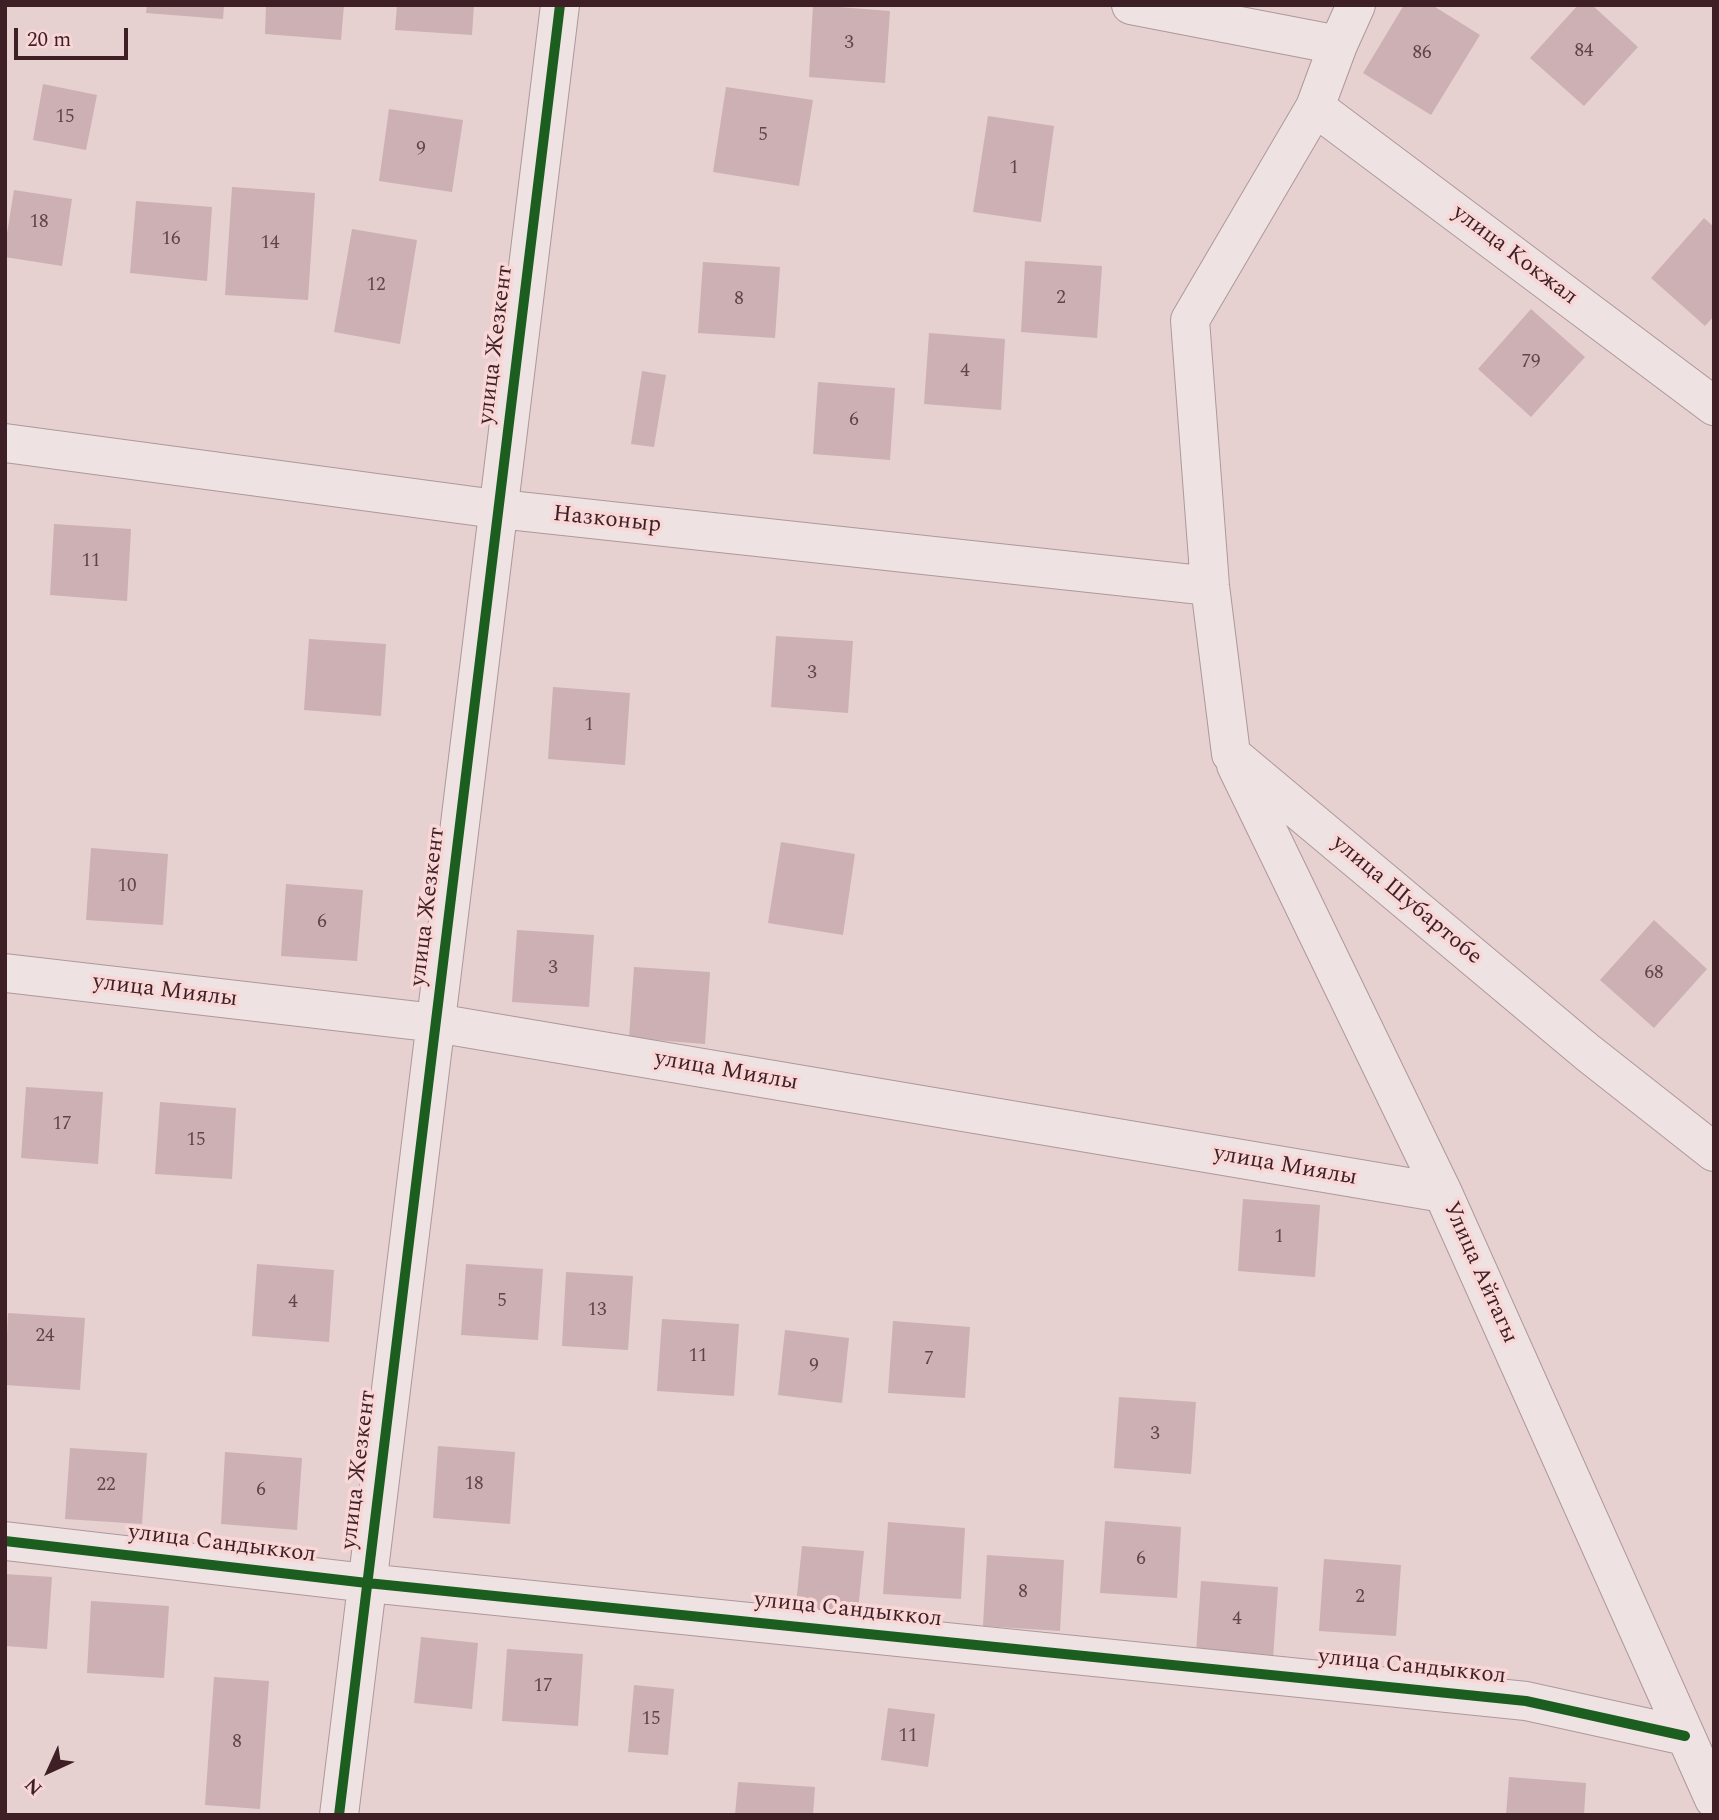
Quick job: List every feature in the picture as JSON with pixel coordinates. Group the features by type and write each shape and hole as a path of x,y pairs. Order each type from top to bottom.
{"street":[{"name":"улица Жезкент","path":"339,1815 560,5"},
{"path":"1131,5 1338,45"},
{"path":"1231,754 1210,586 1190,320 1315,107 1356,5"},
{"name":"улица Кокжал","path":"1315,107 1714,406"},
{"name":"Назконыр","path":"5,443 498,509 1210,586"},
{"name":"улица Шубартобе","path":"1231,754 1587,1052 1714,1152"},
{"name":"Улица Айтагы","path":"1231,754 1443,1193 1714,1799"},
{"name":"улица Миялы","path":"5,973 436,1023 1443,1193"},
{"name":"улица Сандыккол","path":"5,1541 367,1583 1526,1701 1685,1736"}],"building":[{"path":"147,5 224,5 223,19 146,13"},
{"path":"266,5 344,5 341,40 265,34"},
{"path":"397,5 474,5 472,35 395,30"},
{"path":"813,5 890,11 885,83 809,77"},
{"path":"1404,5 1432,5 1480,35 1431,115 1363,73"},
{"path":"1578,5 1592,5 1638,47 1584,106 1530,58"},
{"path":"43,84 97,95 86,150 33,140"},
{"path":"726,87 813,100 799,186 713,172"},
{"path":"389,109 463,120 452,192 379,181"},
{"path":"988,116 1054,126 1041,222 973,212"},
{"path":"232,187 315,193 308,300 225,295"},
{"path":"14,190 72,199 62,266 5,257"},
{"path":"136,201 212,207 207,281 130,273"},
{"path":"1704,218 1714,227 1714,316 1705,326 1651,278"},
{"path":"352,229 417,240 400,344 334,332"},
{"path":"1025,261 1102,266 1097,338 1021,332"},
{"path":"703,262 780,267 775,338 698,333"},
{"path":"1531,309 1585,357 1531,417 1478,369"},
{"path":"929,333 1005,339 1001,410 924,404"},
{"path":"642,371 666,375 654,447 631,444"},
{"path":"818,382 895,388 890,460 813,454"},
{"path":"54,524 131,529 127,601 50,595"},
{"path":"776,636 853,641 848,713 771,707"},
{"path":"309,639 386,644 381,716 304,710"},
{"path":"553,687 630,693 625,765 548,759"},
{"path":"781,842 855,854 843,935 768,923"},
{"path":"91,848 168,854 163,925 86,920"},
{"path":"286,884 363,890 357,961 281,956"},
{"path":"1654,920 1707,969 1654,1028 1600,980"},
{"path":"517,930 594,935 589,1007 512,1002"},
{"path":"634,967 710,972 705,1044 629,1038"},
{"path":"26,1087 103,1092 98,1164 21,1158"},
{"path":"160,1102 236,1108 232,1179 155,1174"},
{"path":"1243,1199 1320,1205 1315,1277 1238,1271"},
{"path":"257,1264 334,1270 329,1342 252,1336"},
{"path":"466,1264 543,1269 538,1340 461,1335"},
{"path":"566,1272 633,1276 628,1350 562,1346"},
{"path":"8,1313 85,1318 80,1390 5,1385"},
{"path":"662,1319 739,1324 734,1396 657,1391"},
{"path":"893,1321 970,1327 965,1398 888,1393"},
{"path":"785,1330 849,1338 842,1403 778,1395"},
{"path":"1119,1397 1196,1402 1191,1474 1114,1468"},
{"path":"438,1446 515,1452 510,1524 433,1518"},
{"path":"70,1448 147,1453 142,1524 65,1519"},
{"path":"225,1452 302,1458 297,1530 221,1524"},
{"path":"1105,1521 1181,1527 1177,1598 1100,1593"},
{"path":"888,1522 965,1528 961,1599 883,1594"},
{"path":"802,1546 864,1551 857,1621 795,1614"},
{"path":"987,1555 1064,1560 1060,1631 983,1626"},
{"path":"1324,1559 1401,1565 1396,1636 1319,1631"},
{"path":"5,1574 52,1577 47,1649 5,1646"},
{"path":"1201,1581 1278,1587 1273,1659 1196,1653"},
{"path":"91,1601 169,1606 164,1678 87,1673"},
{"path":"421,1637 478,1643 472,1709 414,1703"},
{"path":"507,1649 583,1654 578,1726 502,1721"},
{"path":"214,1677 269,1681 260,1809 205,1805"},
{"path":"634,1685 674,1689 668,1755 628,1752"},
{"path":"888,1708 935,1714 928,1767 881,1760"},
{"path":"1509,1777 1586,1783 1584,1815 1506,1815"},
{"path":"738,1782 815,1787 813,1815 735,1815"}],"cycle path":[{"path":"339,1815 560,5"},
{"path":"5,1541 367,1583 1526,1701 1685,1736"}]}
